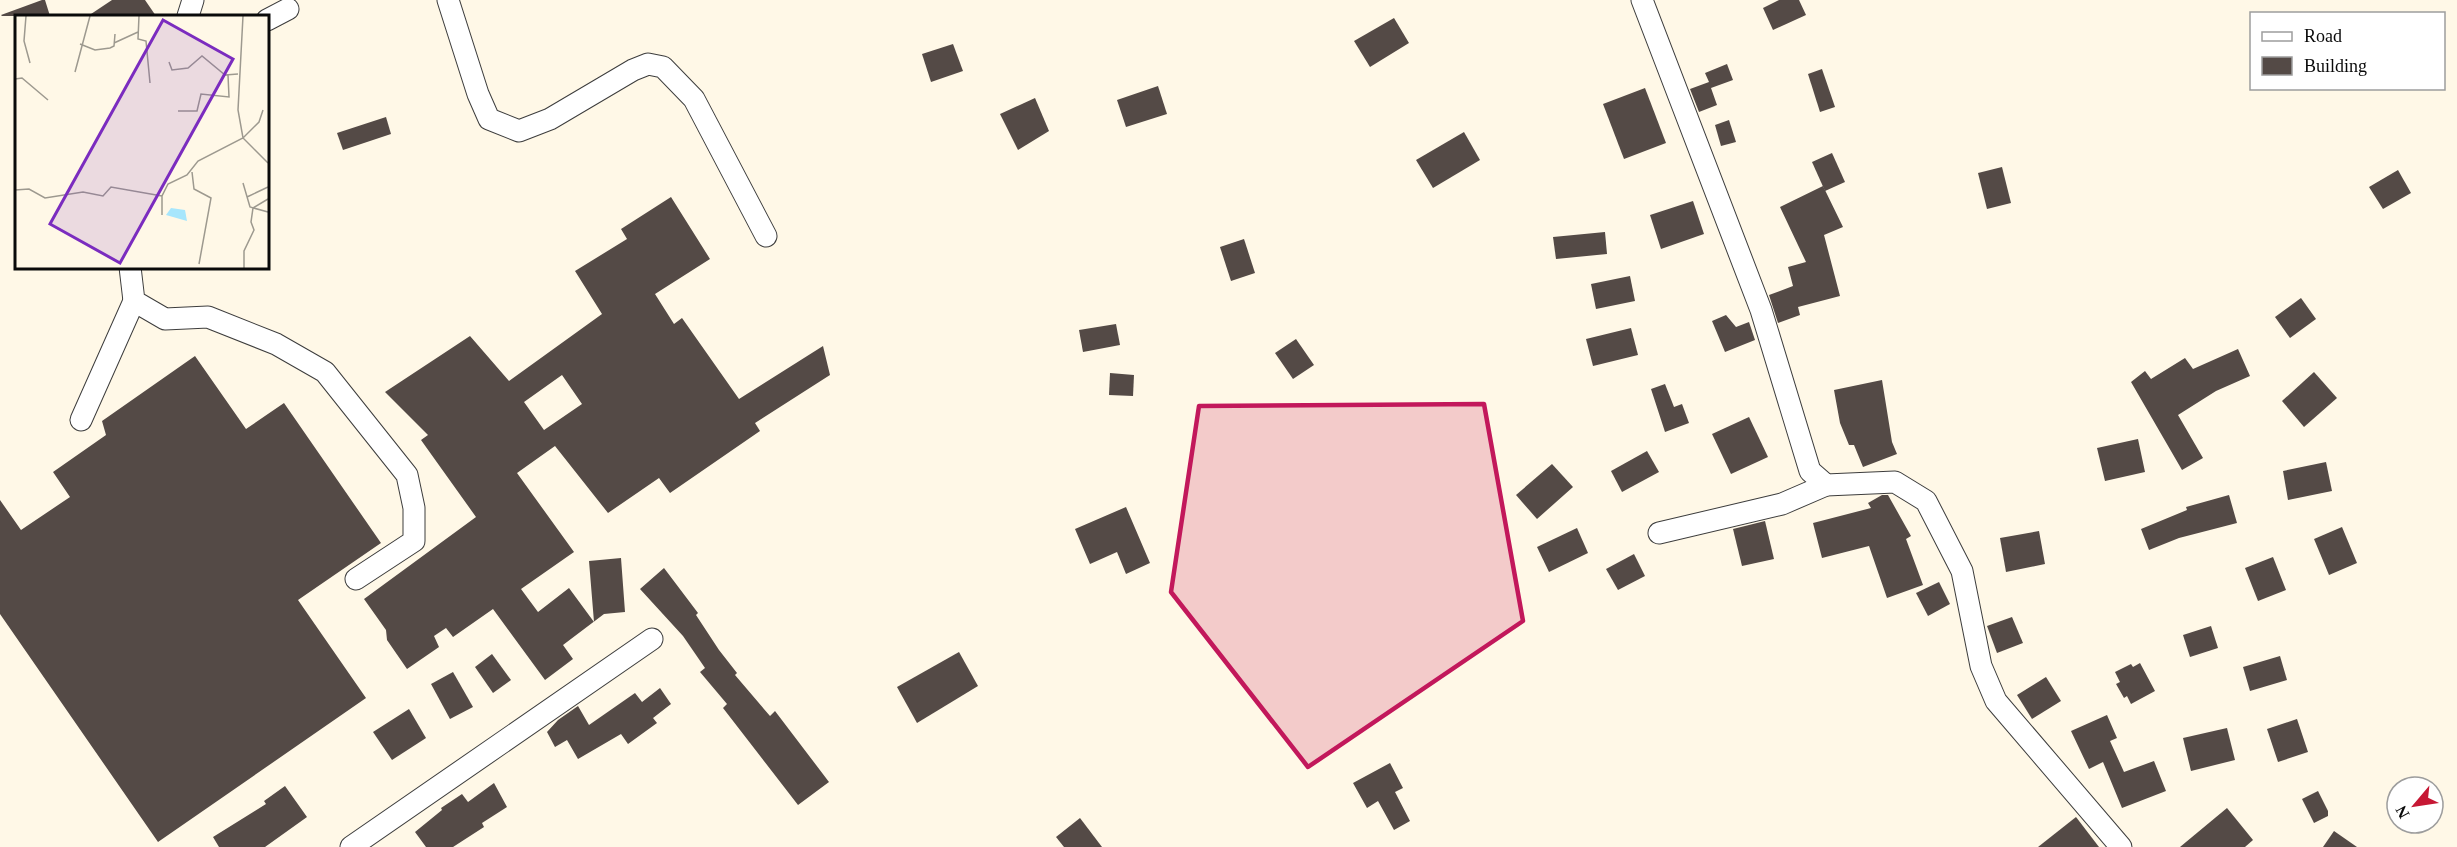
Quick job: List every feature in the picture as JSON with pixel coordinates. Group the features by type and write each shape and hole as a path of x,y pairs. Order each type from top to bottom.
{"street":[{"path":"188,15 193,0"},
{"path":"448,0 478,94 489,119 519,131 549,119 633,70 648,64 663,67 694,99 766,237"},
{"path":"1642,0 1761,310 1810,471 1826,485"},
{"path":"268,19 288,9"},
{"path":"81,420 134,301 130,268"},
{"path":"134,301 165,319 207,317 276,344 325,372 407,476 414,508 414,541 356,579"},
{"path":"1659,533 1782,504 1826,485 1895,482 1926,501 1962,571 1981,666 1996,701 2121,847"},
{"path":"351,847 652,639"}],"highlighted area":[{"path":"1484,404 1523,621 1308,767 1171,592 1199,406"}],"building":[{"path":"45,0 50,15 2,16"},
{"path":"112,0 145,0 155,15 90,15"},
{"path":"1779,0 1799,0 1806,15 1773,30 1763,8"},
{"path":"1394,18 1409,43 1370,67 1354,41"},
{"path":"953,44 963,71 931,82 922,54"},
{"path":"1727,64 1733,80 1711,88 1717,105 1699,112 1690,89 1709,82 1705,73"},
{"path":"1822,69 1835,107 1820,112 1808,74"},
{"path":"1158,86 1167,114 1126,127 1117,100"},
{"path":"1645,88 1666,143 1624,159 1603,104"},
{"path":"1035,98 1049,131 1018,150 1000,114"},
{"path":"386,117 391,134 343,150 337,133"},
{"path":"1729,120 1736,142 1721,146 1715,125"},
{"path":"1464,132 1480,160 1433,188 1416,160"},
{"path":"1832,153 1845,182 1825,191 1812,162"},
{"path":"2002,167 2011,203 1987,209 1978,173"},
{"path":"2398,170 2411,193 2383,209 2369,187"},
{"path":"1823,186 1843,227 1824,235 1840,296 1798,307 1800,315 1778,323 1769,295 1793,286 1788,267 1806,262 1780,207"},
{"path":"671,197 710,259 655,294 674,324 682,318 739,399 823,346 830,375 755,423 760,431 670,493 659,478 608,513 555,446 517,473 574,552 521,589 538,612 569,588 594,622 563,645 573,659 545,680 493,609 453,637 446,628 434,636 439,647 407,669 387,640 386,630 364,599 476,517 421,440 428,435 385,392 470,336 509,381 602,314 575,271 627,239 621,229","holes":["562,375 582,404 544,430 524,402"]},
{"path":"1693,201 1704,234 1661,249 1650,215"},
{"path":"1605,232 1607,254 1556,259 1553,237"},
{"path":"1244,239 1255,273 1231,281 1220,247"},
{"path":"1630,276 1635,301 1596,309 1591,284"},
{"path":"2301,298 2316,319 2290,338 2275,317"},
{"path":"1726,315 1736,327 1749,322 1755,340 1725,352 1712,321"},
{"path":"1116,324 1120,345 1083,352 1079,330"},
{"path":"1631,328 1638,355 1593,366 1586,339"},
{"path":"1296,339 1314,365 1293,379 1275,353"},
{"path":"2238,349 2250,376 2216,391 2178,415 2203,458 2182,470 2131,382 2145,371 2151,379 2185,358 2193,369"},
{"path":"195,356 246,429 284,403 381,543 298,600 366,698 158,842 0,614 0,500 21,530 70,497 53,472 106,435 102,421"},
{"path":"2314,372 2337,398 2304,427 2282,401"},
{"path":"1110,373 1134,375 1133,396 1109,395"},
{"path":"1882,380 1892,442 1897,454 1863,467 1854,445 1849,445 1840,423 1834,390"},
{"path":"1665,384 1674,407 1682,404 1689,423 1665,432 1651,389"},
{"path":"1749,417 1768,457 1731,474 1712,434"},
{"path":"2138,439 2145,472 2105,481 2097,448"},
{"path":"1647,451 1659,472 1622,492 1611,471"},
{"path":"2326,462 2332,491 2288,500 2283,471"},
{"path":"1552,464 1573,487 1537,519 1516,495"},
{"path":"1882,495 1888,495 1911,536 1906,539 1923,585 1887,598 1869,546 1822,558 1813,523 1871,508 1868,503"},
{"path":"2229,495 2237,523 2179,538 2149,550 2141,529 2187,510 2186,507"},
{"path":"1126,507 1150,563 1126,574 1117,552 1090,564 1075,529"},
{"path":"1765,521 1774,559 1742,566 1733,529"},
{"path":"2342,527 2357,563 2329,575 2314,539"},
{"path":"1577,528 1588,553 1549,572 1537,547"},
{"path":"2039,531 2045,564 2006,572 2000,538"},
{"path":"1634,554 1645,576 1618,590 1606,569"},
{"path":"2273,557 2286,590 2258,601 2245,568"},
{"path":"621,558 625,612 604,614 594,622 589,561"},
{"path":"664,568 698,613 696,615 737,673 735,675 770,716 775,711 829,782 798,805 723,708 727,704 700,672 705,668 683,636 640,589"},
{"path":"1939,582 1950,604 1928,616 1916,593"},
{"path":"2012,617 2023,643 1997,653 1987,626"},
{"path":"2211,626 2218,648 2190,657 2183,635"},
{"path":"959,652 978,686 917,723 897,687"},
{"path":"492,654 511,680 493,693 475,667"},
{"path":"2280,656 2287,680 2250,691 2243,667"},
{"path":"2140,663 2155,691 2131,704 2127,696 2124,698 2116,684 2120,682 2115,672 2131,664 2133,667"},
{"path":"453,672 473,707 450,719 431,684"},
{"path":"2046,677 2061,701 2032,719 2017,695"},
{"path":"660,688 671,704 653,718 657,723 628,744 621,734 578,759 567,740 555,747 547,732 558,720 578,706 589,725 635,693 642,702"},
{"path":"409,709 426,738 392,760 373,732"},
{"path":"2107,715 2117,738 2110,741 2124,772 2154,761 2166,791 2122,808 2103,762 2089,769 2071,731"},
{"path":"2297,719 2308,752 2278,762 2267,729"},
{"path":"2227,728 2235,760 2191,771 2183,738"},
{"path":"1390,763 1403,788 1395,792 1410,821 1394,830 1378,801 1367,808 1353,783"},
{"path":"494,783 507,807 482,823 484,827 453,847 426,847 415,832 442,810 441,808 462,794 468,802"},
{"path":"285,786 307,817 265,847 219,847 213,837 266,804 264,801"},
{"path":"2318,791 2328,811 2328,816 2314,823 2302,799"},
{"path":"2227,808 2253,840 2245,847 2180,847"},
{"path":"2076,817 2099,847 2038,847"},
{"path":"1080,818 1102,847 1064,847 1056,837"},
{"path":"2334,831 2357,847 2323,847"}]}
